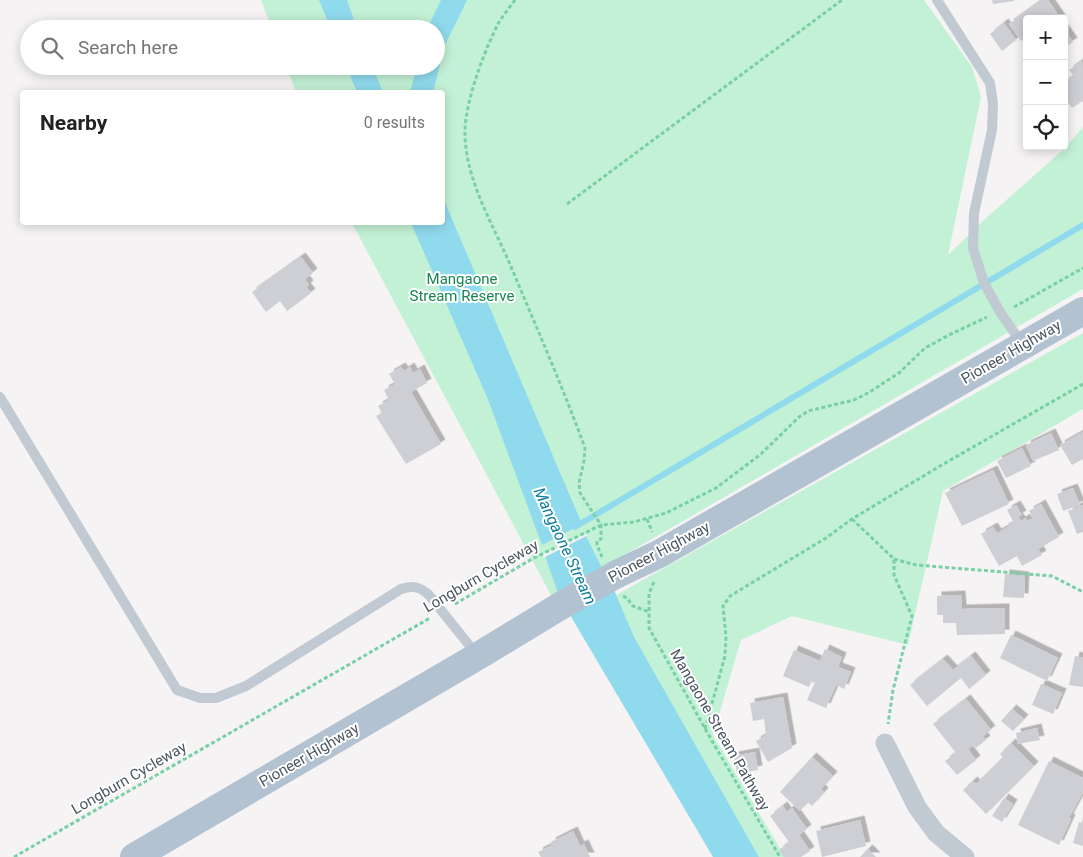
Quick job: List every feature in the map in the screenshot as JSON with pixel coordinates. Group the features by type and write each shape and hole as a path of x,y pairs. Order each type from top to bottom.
{"main road":[{"name":"Pioneer Highway","path":"134,857 562,605 617,574 659,554 1083,311"}],"street":[{"path":"885,743 922,813 936,833 965,857"}],"lane":[{"path":"937,0 990,83 992,130 974,213 972,248 984,282 1000,312 1022,345"},
{"path":"0,397 177,690 200,698 216,698 246,686 401,589 416,586 422,589 442,611 478,656"}],"path":[{"path":"515,0 500,21 482,62 465,130 468,157 477,189 551,361 585,448 579,483 580,493 601,525 601,539 597,541 597,545"},
{"path":"568,204 842,0"},
{"path":"1016,306 1083,268"},
{"name":"Longburn Cycleway","path":"14,857 532,559 601,525 634,522 666,513 716,488 761,454 799,417 808,411 854,400 868,393 899,373 926,348 984,319"},
{"path":"706,729 725,656 726,637 723,606 730,596 948,461 1083,384"},
{"path":"852,519 894,559 916,565 1052,576 1083,592"},
{"path":"885,743 893,690 912,616 894,575 894,559"},
{"name":"Mangaone Stream Pathway","path":"656,577 649,593 649,628 780,857"},
{"path":"632,606 649,612"}],"green space":[{"name":"Mangaone Stream Reserve","path":"261,0 924,0 972,67 981,97 948,255 985,219 1063,150 1068,150 1068,144 1083,127 1083,289 552,597 353,225 445,225 445,90 295,90 289,75 445,75 445,20 269,20"},
{"path":"1083,333 1083,409 943,491 908,645 792,616 741,640 713,735 785,857 731,857 593,608"}],"water":[{"path":"319,0 347,0 354,20 327,20"},
{"path":"441,0 467,0 445,45 445,20 431,20"},
{"path":"350,75 376,75 382,90 356,90"},
{"path":"415,75 437,75 434,90 411,90"},
{"path":"445,203 582,524 542,545 487,397 412,225 445,225"},
{"path":"586,536 602,568 558,593 545,556"},
{"path":"614,590 634,637 759,857 713,857 570,615"}],"pier":[{"path":"585,534 588,535 543,558 543,554"}],"building":[{"path":"992,0 1014,0 1014,1 993,4"},
{"path":"1042,0 1048,0 1058,15 1023,15 1023,40 1021,41 1009,24"},
{"path":"1004,23 1016,40 1002,51 990,34"},
{"path":"1068,35 1073,42 1068,45"},
{"path":"1082,61 1083,101 1072,108 1068,102 1068,80 1074,76 1069,70"},
{"path":"301,257 313,273 305,279 309,285 306,287 311,293 287,311 280,301 266,312 252,292"},
{"path":"401,367 404,371 410,367 413,373 420,369 427,383 411,392 441,444 406,464 376,416 382,413 378,406 389,400 384,390 395,384 389,374"},
{"path":"1083,432 1083,459 1072,465 1060,445"},
{"path":"1051,433 1059,450 1033,461 1026,445"},
{"path":"1022,448 1031,466 1006,478 997,461"},
{"path":"993,470 1009,504 962,526 945,493"},
{"path":"1073,488 1080,505 1063,511 1057,494"},
{"path":"1041,504 1059,537 1038,549 1042,555 1022,566 1017,556 999,566 981,534 993,527 997,533 1010,526 1008,523 1013,521 1007,510 1016,505 1022,515 1018,517 1021,521 1026,518 1027,521 1033,518 1029,511"},
{"path":"1083,505 1083,532 1077,534 1068,511"},
{"path":"1005,574 1025,576 1024,598 1003,597"},
{"path":"961,595 962,609 1005,608 1005,634 957,635 956,623 943,623 943,615 937,615 937,596"},
{"path":"1011,635 1058,658 1047,681 1000,658"},
{"path":"825,649 842,657 838,667 851,672 844,689 836,685 826,708 807,700 815,682 812,680 809,687 783,676 794,650 820,661"},
{"path":"971,656 986,675 969,689 961,678 927,706 910,685 943,659 953,670"},
{"path":"1075,656 1083,658 1083,687 1069,685"},
{"path":"1041,684 1062,693 1053,714 1032,705"},
{"path":"783,697 792,748 768,762 756,741 766,735 764,719 753,721 750,703"},
{"path":"966,699 991,730 983,736 986,740 976,748 973,745 968,749 976,760 957,775 945,761 956,753 933,724"},
{"path":"1012,709 1024,719 1013,731 1001,721"},
{"path":"1037,728 1040,740 1018,744 1016,733"},
{"path":"1011,743 1034,766 986,814 963,790 973,781 976,784 1003,757 1000,754"},
{"path":"755,752 758,770 737,774 734,756"},
{"path":"812,757 833,776 821,789 824,792 812,806 808,802 800,811 780,792"},
{"path":"1049,761 1083,778 1083,792 1069,818 1071,819 1059,845 1018,825"},
{"path":"1004,798 1013,804 1002,822 992,816"},
{"path":"783,806 787,812 792,808 807,829 799,835 810,851 801,857 784,857 779,850 789,842 770,816"},
{"path":"860,820 866,846 822,857 816,831"},
{"path":"1079,822 1083,823 1083,846 1073,843"},
{"path":"573,831 580,846 584,844 590,857 541,857 538,852 552,845 551,842"},
{"path":"868,849 876,857 860,857"}],"waterway":[{"path":"575,527 1083,225"},
{"name":"Mangaone Stream","path":"556,530 567,553"}]}
